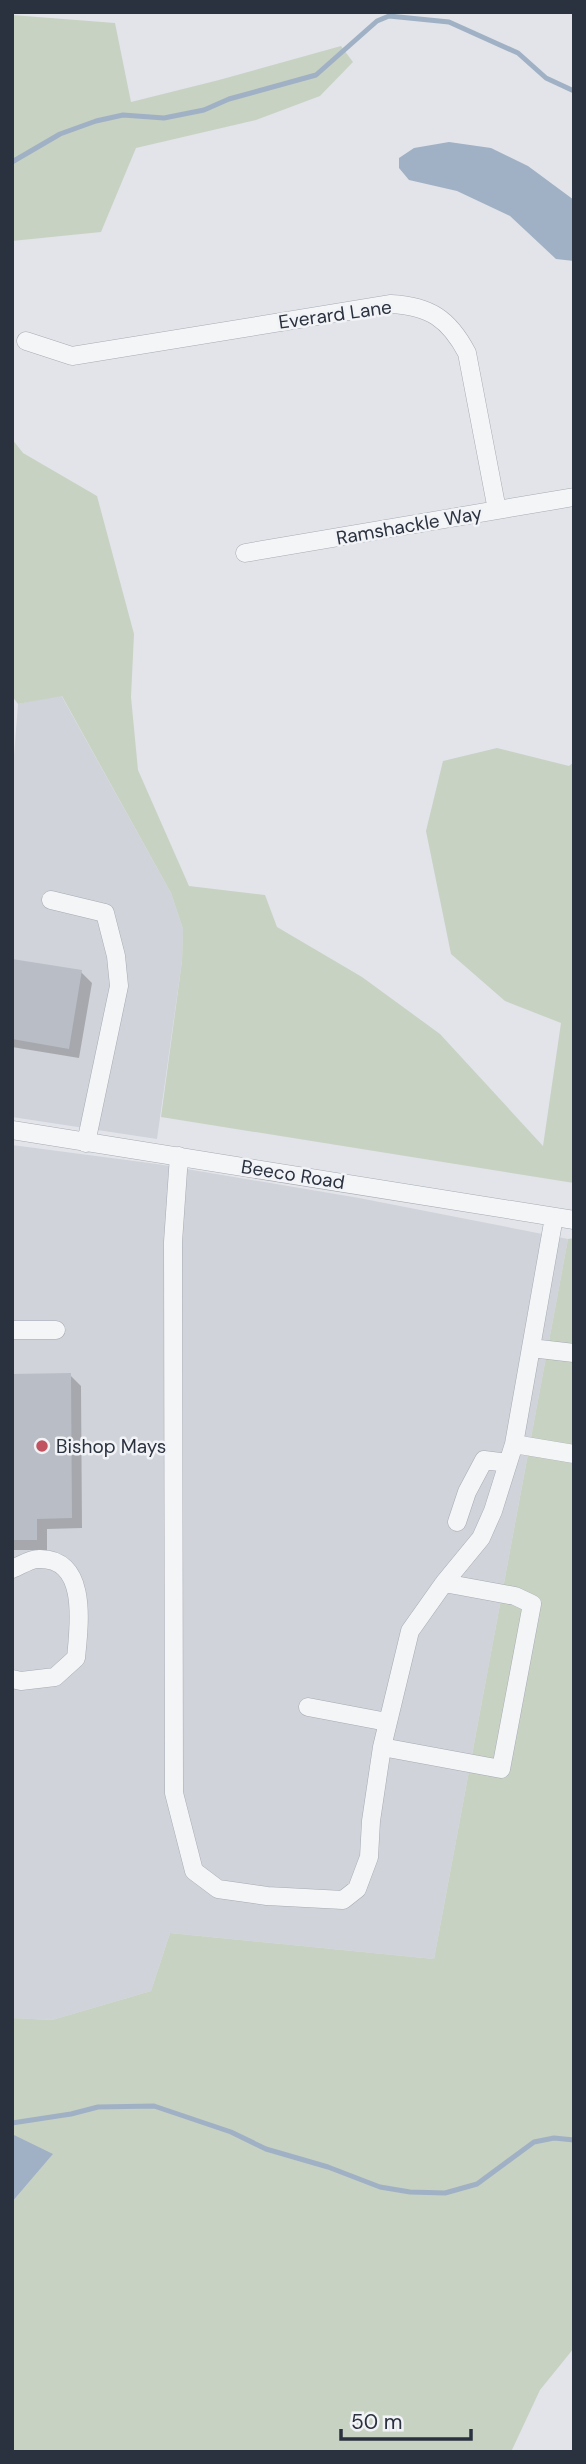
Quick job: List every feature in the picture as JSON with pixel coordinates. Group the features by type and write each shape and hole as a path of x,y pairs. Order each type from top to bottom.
{"street":[{"name":"Everard Lane","path":"26,341 72,356 391,304 419,308 446,322 467,353 497,510"},
{"name":"Ramshackle Way","path":"245,553 574,497"},
{"path":"51,900 105,913 116,956 119,986 86,1143"},
{"name":"Beeco Road","path":"12,1130 574,1220"},
{"path":"179,1156 173,1242 174,1793 194,1871 218,1889 267,1896 343,1900 357,1889 369,1857 382,1747 410,1631 444,1583 481,1538 493,1511 514,1444 554,1217"},
{"path":"12,1330 56,1329"},
{"path":"531,1348 574,1353"},
{"path":"514,1444 574,1454"},
{"path":"457,1522 467,1493 484,1460 508,1463"},
{"path":"12,1569 37,1558 58,1562 72,1575 80,1613 76,1658 55,1677 21,1681 12,1679"},
{"path":"382,1747 501,1769 532,1604 515,1597 444,1583"},
{"path":"308,1707 387,1722"}],"shaded area":[{"path":"61,695 171,893 183,929 182,961 157,1139 12,1117 12,782 18,704"},
{"path":"12,1145 157,1164 359,1198 568,1239 434,1959 170,1933 151,1991 52,2020 12,2018"}],"green space":[{"path":"12,15 115,23 131,102 341,46 353,62 320,96 256,120 136,148 101,232 12,241"},
{"path":"12,439 23,453 97,496 134,634 131,697 138,770 189,886 265,895 277,927 362,977 440,1034 543,1146 561,1023 505,1001 451,954 426,831 443,761 497,748 569,766 574,762 574,1183 161,1117 182,961 183,929 171,893 62,696 18,704 12,696"},
{"path":"574,1238 574,2348 540,2390 511,2452 12,2452 12,2202 52,2155 13,2135 12,2132 12,2018 52,2020 151,1991 170,1933 434,1959 568,1239"}],"water":[{"path":"449,142 491,148 528,166 574,200 574,261 556,259 510,216 457,191 409,180 399,168 399,158 414,148"},
{"path":"12,2132 53,2154 12,2202"}],"building":[{"path":"12,959 82,970 69,1049 12,1039"},
{"name":"Bishop Mays","path":"71,1373 72,1518 37,1519 37,1540 12,1540 12,1374"}],"waterway":[{"path":"12,162 60,134 96,121 123,115 164,118 204,110 229,99 316,75 377,21 389,16 449,22 518,53 546,78 574,91"},
{"path":"12,2123 98,2107 154,2106 231,2132 266,2149 328,2167 380,2187 410,2192 445,2193 477,2184 534,2142 554,2138 574,2140"}],"place":[{"name":"Bishop Mays","path":"42,1446"}]}
